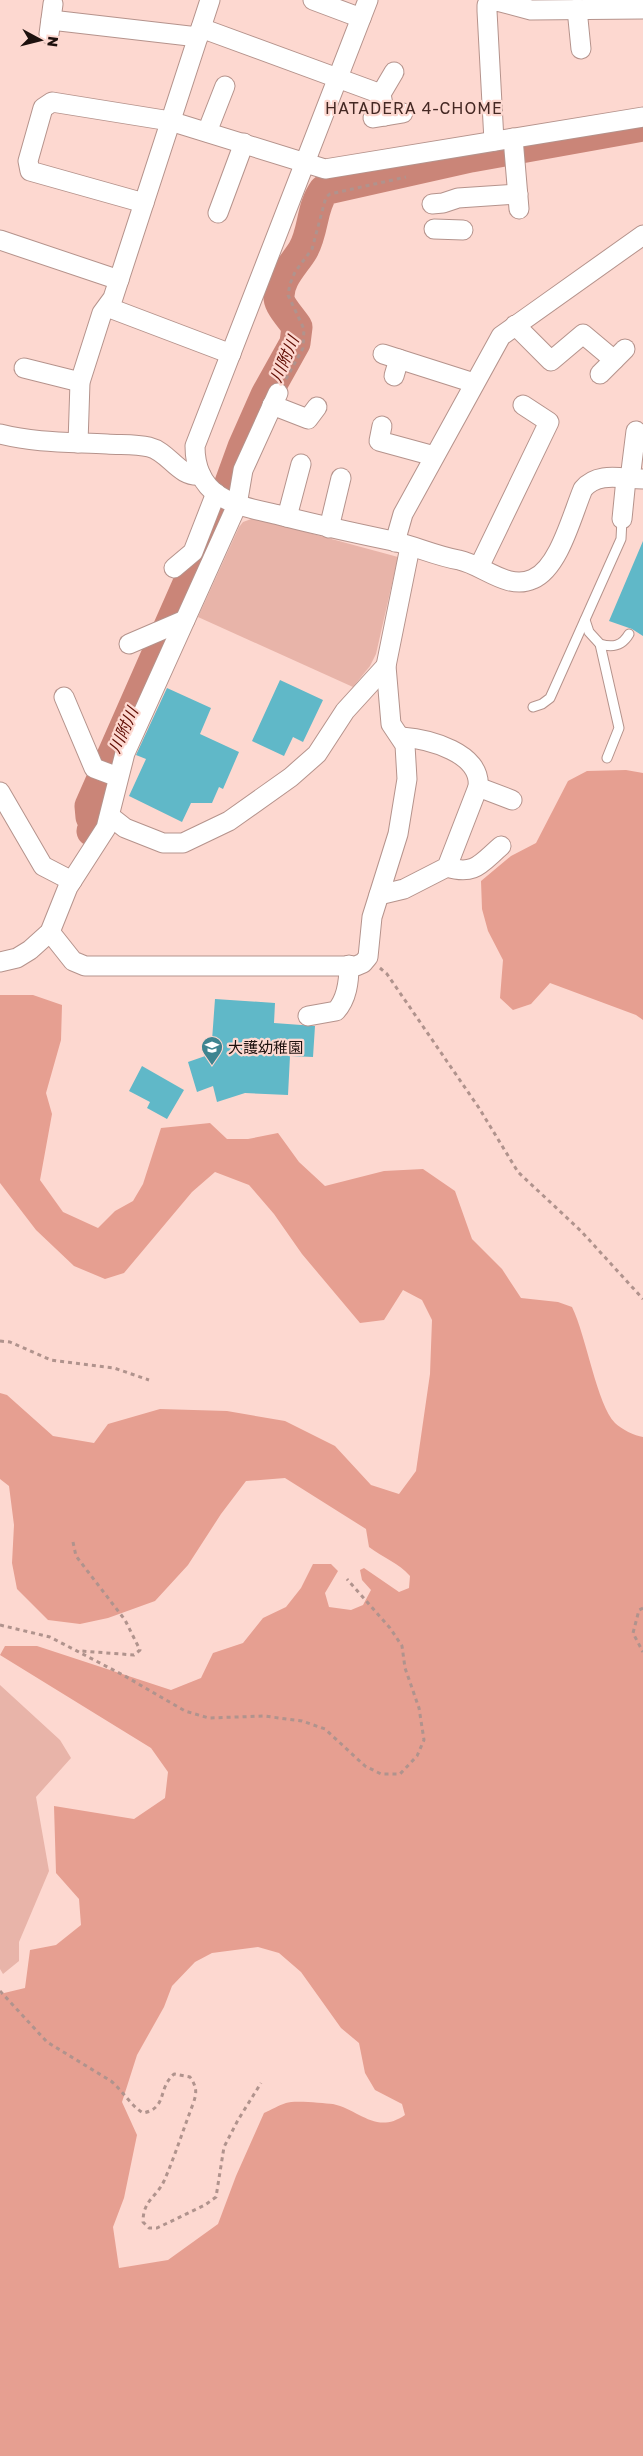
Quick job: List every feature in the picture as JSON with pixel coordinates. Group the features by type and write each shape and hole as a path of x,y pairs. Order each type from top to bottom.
{"street":[{"path":"78,443 80,382 102,313 113,298 210,0"},
{"path":"313,0 361,18"},
{"path":"368,0 196,446 195,459 208,487 226,499 287,518 402,544 479,567 504,580 517,582 530,581 543,574 552,564 583,489 589,482 599,477 633,479"},
{"path":"494,141 487,5 498,0 531,10 643,9"},
{"path":"577,9 581,49"},
{"path":"51,19 200,32 338,77 381,94"},
{"path":"387,116 381,94 394,72"},
{"path":"207,132 225,86"},
{"path":"144,202 30,170 28,161 43,108 52,102 170,121 325,169 494,141 514,147 643,116"},
{"path":"218,213 244,143"},
{"path":"448,229 438,203 458,198 519,202 514,147"},
{"path":"59,944 74,961 85,966 350,966 363,963 368,958 372,917 398,834 407,779 406,756 402,737 391,724 386,666 402,544 403,514 501,336 643,235"},
{"path":"0,240 119,280"},
{"path":"107,307 231,354"},
{"path":"515,326 551,361 583,334 619,354 600,374"},
{"path":"392,363 474,383"},
{"path":"24,368 80,382"},
{"path":"174,568 193,552 226,499 243,470 275,399 308,419 317,407"},
{"path":"479,567 549,422 522,405"},
{"path":"382,426 379,441 434,456"},
{"path":"622,519 633,479 636,431"},
{"path":"0,434 24,440 148,447 167,456 183,473 192,476 201,474"},
{"path":"287,518 301,464"},
{"path":"329,528 341,478"},
{"path":"59,944 72,881 108,822 109,774 125,753 174,625 226,499"},
{"path":"129,644 174,625"},
{"path":"108,822 163,843 183,843 229,821 291,777 317,754 345,712 386,666"},
{"path":"64,697 94,768 109,774"},
{"path":"379,895 404,889 447,867 478,787 479,778 475,768 469,761 442,747 402,737"},
{"path":"478,787 512,800"},
{"path":"0,792 43,866 72,881"},
{"path":"447,867 465,872 474,870 502,846"},
{"path":"0,962 17,958 30,950 59,944"},
{"path":"308,1016 336,1012 341,1006 349,981 350,966"}],"lane":[{"path":"533,707 542,704 550,698 621,539 622,519"},
{"path":"585,620 589,632 594,640 600,644 620,645 629,634"},
{"path":"600,644 619,728 607,758"}],"path":[{"path":"275,399 303,348 302,320 288,295 295,272 312,249 326,197 330,194 406,177"},
{"path":"368,958 387,974 479,1108 518,1172 581,1231 643,1299"},
{"path":"0,1341 10,1342 51,1360 114,1368 149,1380"},
{"path":"73,1542 76,1556 125,1620 140,1650 134,1655 78,1651"},
{"path":"0,1626 50,1637 185,1711 210,1718 264,1716 302,1721 325,1729 365,1766 381,1774 400,1774 418,1756 424,1740 419,1708 405,1668 402,1646 390,1628 346,1579"},
{"path":"643,1608 639,1610 633,1633 643,1652"},
{"path":"0,1991 47,2042 111,2081 120,2088 134,2108 143,2113 153,2111 161,2103 167,2080 174,2074 190,2077 196,2085 196,2095 193,2104 163,2183 146,2204 143,2212 143,2222 149,2228 157,2228 205,2205 216,2197 224,2147 261,2083"}],"shaded area":[{"path":"254,518 398,557 376,654 370,666 353,687 198,617 239,527 243,522"},
{"path":"626,770 643,773 643,1020 636,1015 550,983 531,1004 513,1010 500,998 503,960 488,931 482,909 481,881 511,856 536,843 568,781 587,771"},
{"path":"0,995 33,995 62,1005 61,1040 46,1093 52,1114 40,1180 63,1212 98,1228 115,1211 133,1201 143,1184 161,1128 210,1123 227,1139 248,1139 278,1133 299,1162 325,1186 384,1171 423,1169 455,1191 472,1239 502,1269 521,1298 558,1302 572,1307 597,1386 609,1414 621,1428 643,1437 643,2456 0,2456 0,1994 25,1988 30,1950 56,1945 81,1925 79,1899 56,1873 54,1806 134,1819 165,1798 168,1772 151,1748 0,1655 5,1646 37,1646 171,1690 201,1678 213,1653 243,1643 263,1618 286,1607 301,1588 313,1564 331,1564 338,1571 325,1593 329,1607 351,1610 363,1605 371,1590 362,1580 360,1570 364,1568 399,1592 409,1588 410,1576 369,1547 366,1529 285,1478 246,1481 221,1514 188,1565 155,1601 108,1618 80,1624 48,1620 17,1589 12,1563 14,1525 9,1486 0,1479 0,1393 7,1395 53,1436 94,1443 108,1424 160,1409 227,1411 285,1421 335,1446 371,1485 399,1494 416,1471 430,1374 432,1320 422,1300 403,1290 384,1320 360,1323 302,1254 274,1214 249,1185 215,1172 192,1192 124,1273 105,1279 74,1266 36,1230 0,1183","holes":["258,1947 279,1953 301,1972 341,2028 359,2043 365,2073 375,2090 402,2104 405,2115 395,2121 377,2122 333,2104 302,2102 286,2103 264,2113 236,2176 218,2224 168,2260 119,2268 113,2227 124,2198 137,2135 122,2102 137,2055 164,2007 172,1986 195,1962 212,1953"]},
{"path":"0,1685 60,1740 71,1758 36,1797 49,1871 19,1942 19,1961 3,1974 0,1969"}],"building":[{"path":"643,541 643,636 632,629 609,621"},
{"path":"280,680 323,700 303,742 293,737 284,756 252,741"},
{"path":"167,688 211,708 200,734 239,752 223,789 219,787 212,803 191,803 182,822 129,796 146,759 136,755"},
{"path":"215,999 275,1003 274,1023 315,1026 313,1057 290,1056 288,1095 245,1093 217,1102 213,1086 197,1092 188,1062 211,1054"},
{"path":"142,1066 184,1090 167,1119 147,1108 150,1102 129,1091"}],"waterway":[{"name":"川附川","path":"92,831 95,825 91,817 90,806 219,513 243,447 266,395 295,343 297,327 286,313 279,298 279,291 287,272 307,243 317,204 324,190 471,157 643,126"}],"place":[{"name":"大護幼稚園","path":"212,1066"}],"district":[{"name":"HATADERA 4-CHOME","path":"414,108"}]}
